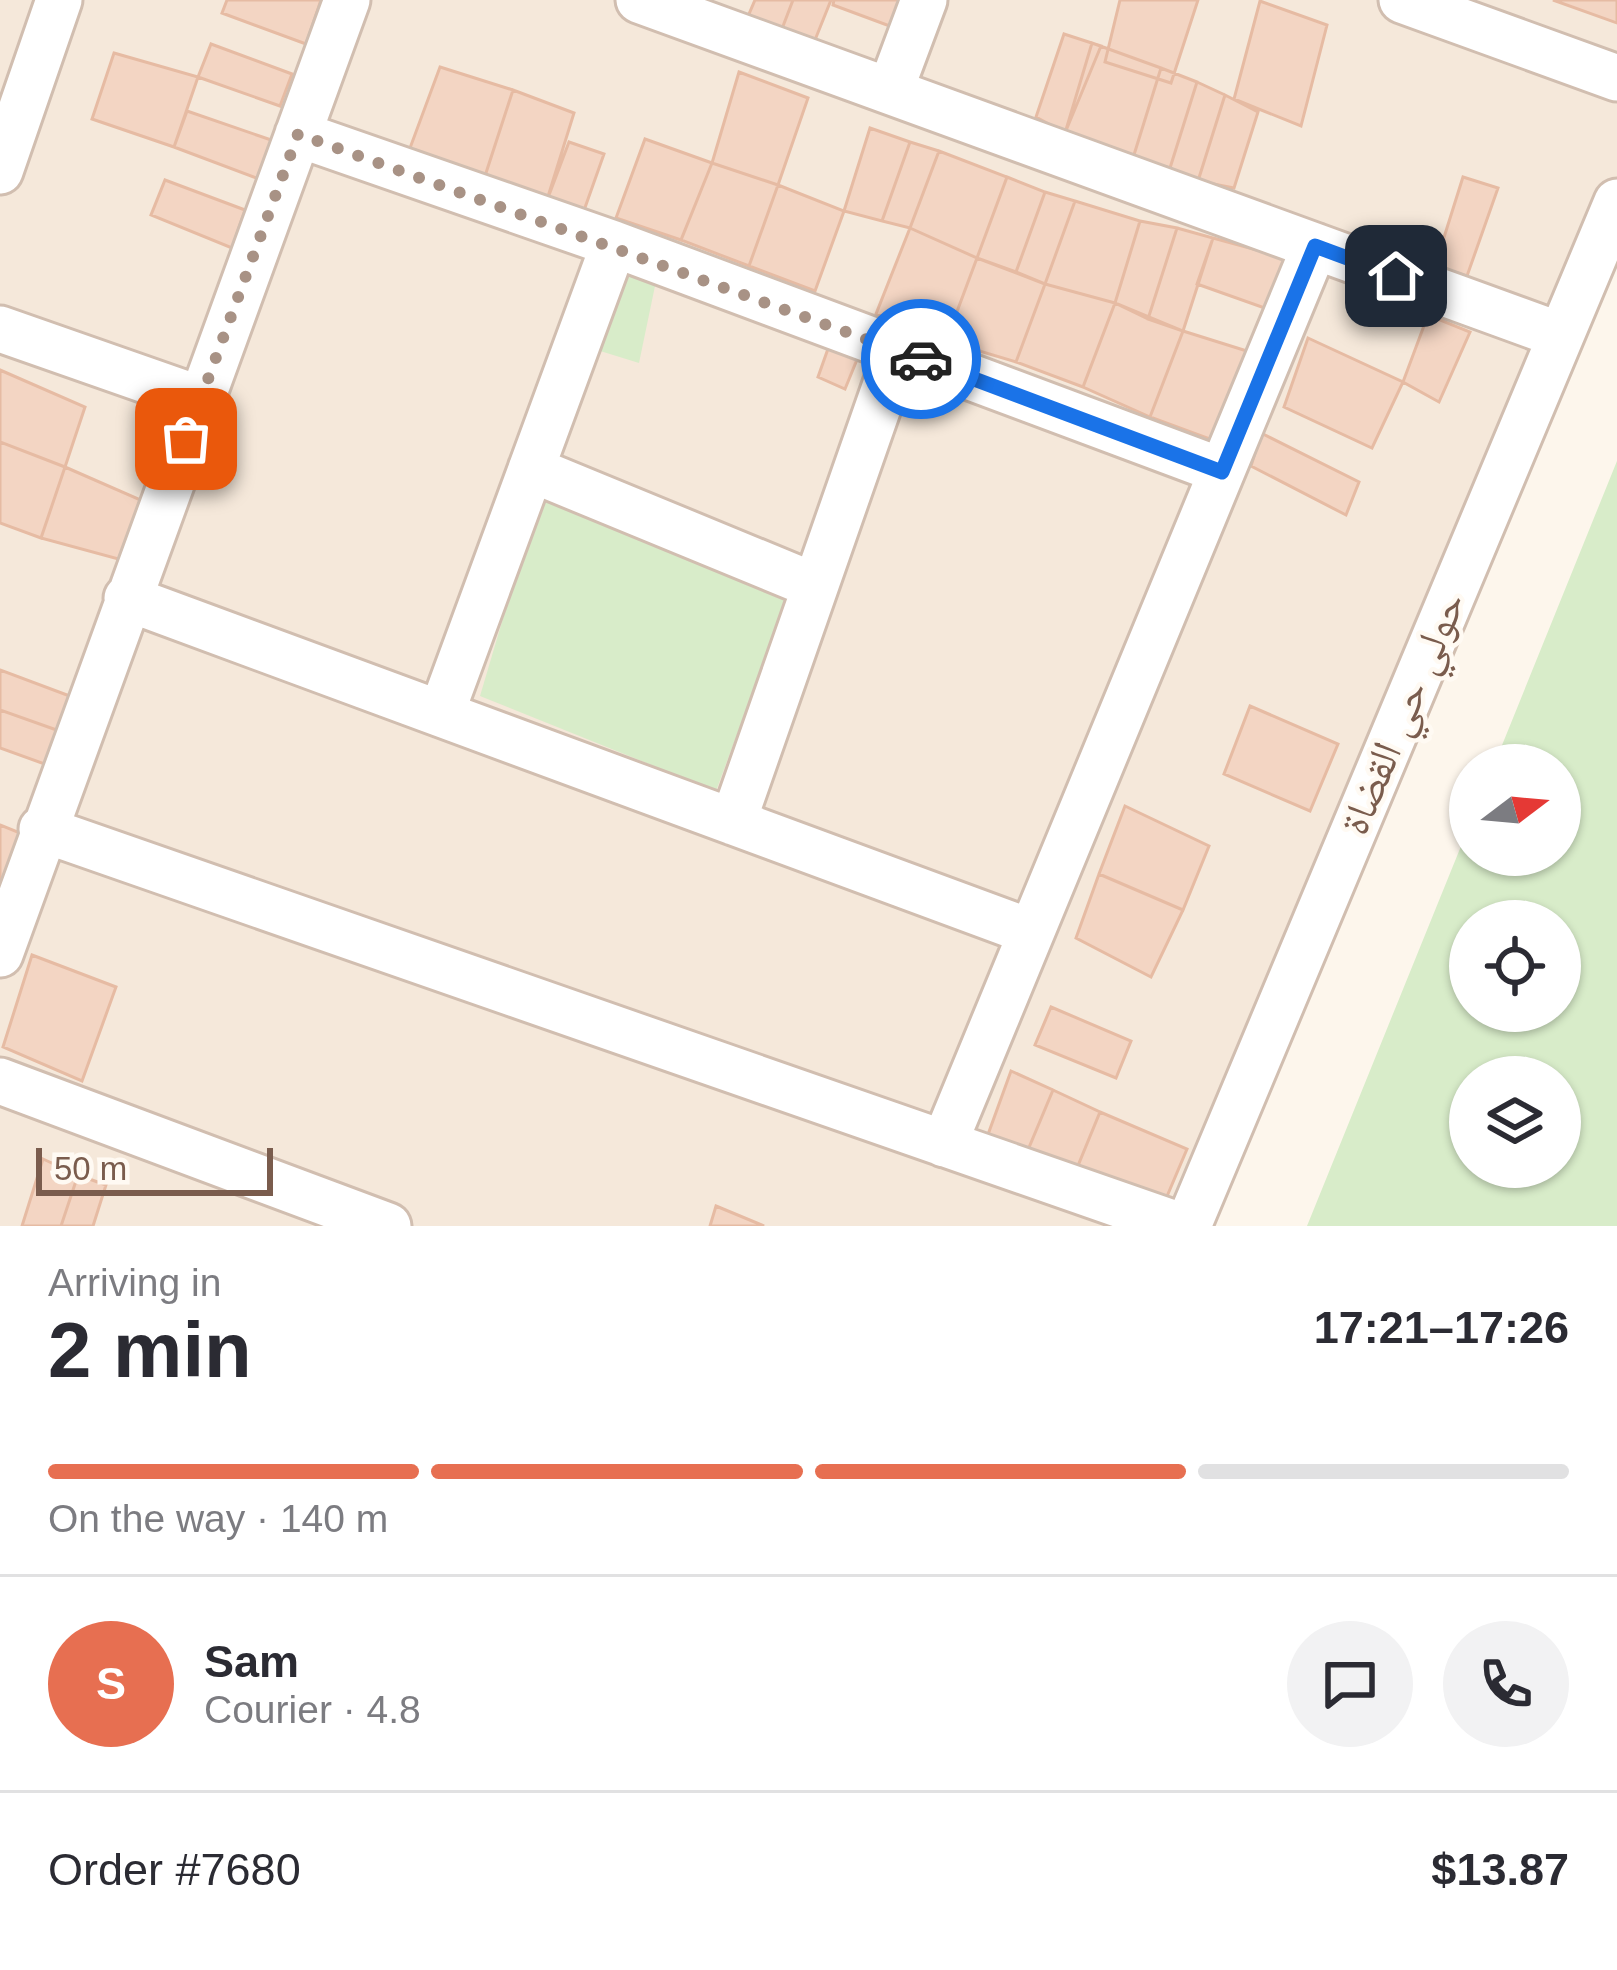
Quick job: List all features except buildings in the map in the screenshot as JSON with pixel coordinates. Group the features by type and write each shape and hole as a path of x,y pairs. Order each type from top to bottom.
{"street":[{"path":"0,171 59,0"},
{"path":"0,954 347,0"},
{"path":"639,0 1559,335"},
{"path":"890,92 924,0"},
{"path":"1402,0 1617,78"},
{"path":"298,134 614,244 1222,472"},
{"name":"حولي حي القضاة","path":"1185,1226 1617,202"},
{"path":"441,714 614,244"},
{"path":"944,1144 1315,246"},
{"path":"0,329 200,399"},
{"path":"733,822 898,350"},
{"path":"531,469 815,586"},
{"path":"127,598 1031,932"},
{"path":"42,829 1185,1226"},
{"path":"0,1082 366,1222"}],"shaded area":[{"path":"0,0 1617,0 1617,217 1207,1226 0,1226"}],"green space":[{"path":"619,271 655,286 639,363 597,350"},
{"path":"1617,461 1617,1226 1307,1226 1449,876 1581,876 1581,744 1502,744"},
{"path":"541,490 789,594 716,791 480,696"}],"way so far":[{"path":"186,439 298,134 614,244 921,359"}],"route":[{"path":"921,359 1222,472 1315,246 1396,276"}]}
